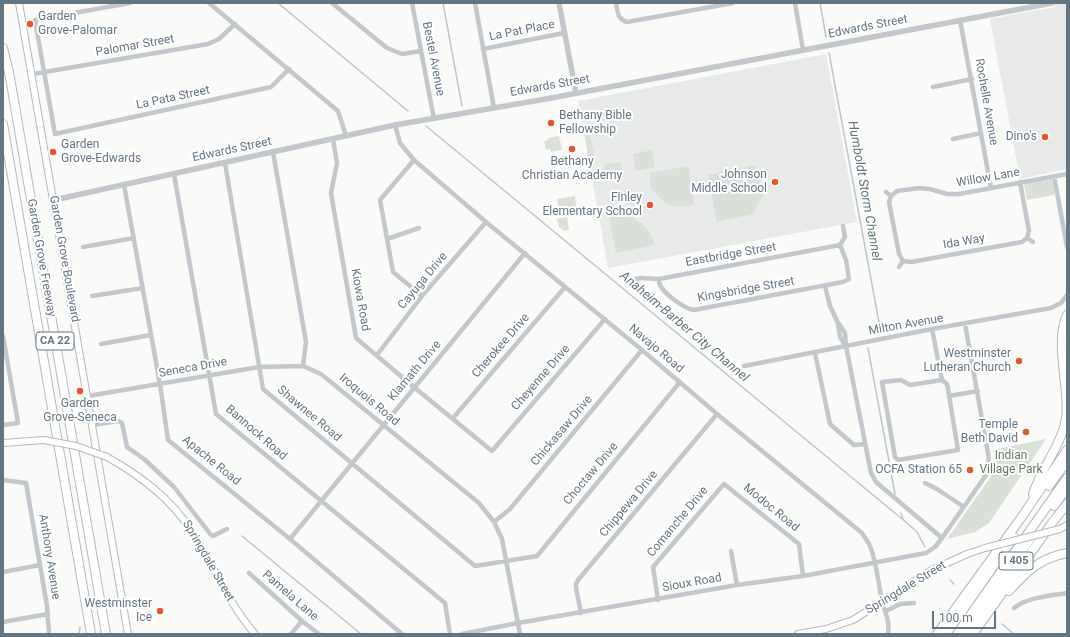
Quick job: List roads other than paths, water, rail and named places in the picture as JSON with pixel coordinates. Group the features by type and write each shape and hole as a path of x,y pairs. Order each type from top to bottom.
{"highway":[{"name":"Garden Grove Freeway","path":"3,48 9,72 106,634"},
{"name":"Garden Grove Freeway","path":"3,124 91,634"},
{"path":"1030,504 1051,454 1061,436 1066,417 1066,390 1062,339 1064,322 1067,315"},
{"name":"I 405","path":"937,634 1067,450"},
{"path":"946,634 1067,461"},
{"path":"957,634 1067,478"},
{"name":"I 405","path":"964,634 1067,488"},
{"path":"973,634 1067,504"},
{"path":"988,614 1023,575 1034,566 1049,558 1067,553"}],"main road":[{"name":"Garden Grove Boulevard","path":"20,3 128,634"},
{"name":"Springdale Street","path":"3,443 44,440 76,446 107,457 129,469 153,487 179,513 191,530 232,603 255,634"},
{"name":"Springdale Street","path":"798,634 826,629 853,620 932,570 967,554 1060,529 1067,525"},
{"name":"Springdale Street","path":"1060,529 1067,530"}],"street":[{"path":"45,72 35,20 130,3"},
{"path":"209,3 338,111 346,136"},
{"path":"332,3 387,48 402,54 421,51"},
{"name":"Bestel Avenue","path":"412,3 434,119"},
{"path":"475,3 494,108"},
{"path":"559,3 576,93"},
{"path":"616,3 619,18 627,22 732,3"},
{"path":"795,3 803,50"},
{"name":"Edwards Street","path":"54,200 395,125 576,93 1052,3"},
{"name":"Rochelle Avenue","path":"960,20 991,188"},
{"name":"Palomar Street","path":"32,74 208,44 220,39 235,24"},
{"name":"La Pat Place","path":"483,49 564,33"},
{"name":"La Pata Street","path":"45,72 55,134 271,87 289,69"},
{"path":"933,87 972,79"},
{"name":"Navajo Road","path":"395,125 400,143 414,160 486,222 605,319 717,414 862,532 870,545 875,563 889,626 888,634"},
{"path":"953,139 981,133"},
{"name":"Kiowa Road","path":"333,139 337,163 331,193 356,338 492,451"},
{"path":"273,152 306,342 303,366"},
{"path":"414,160 380,200 393,272 422,296"},
{"name":"Shawnee Road","path":"225,163 263,389 475,566 507,560"},
{"name":"Bannock Road","path":"174,174 216,414 445,603 450,634"},
{"name":"Willow Lane","path":"891,196 897,191 913,188 925,188 947,194 958,194 1067,174"},
{"path":"1054,176 1067,247"},
{"path":"1020,182 1029,231 1027,238 1033,242"},
{"name":"Apache Road","path":"124,185 160,384 168,440 290,539 402,634"},
{"path":"886,192 891,196 889,202 897,247 903,261 899,266"},
{"name":"Cayuga Drive","path":"377,355 422,296 486,222"},
{"path":"840,245 845,237 843,226"},
{"path":"387,239 418,228"},
{"path":"83,247 134,238"},
{"name":"Ida Way","path":"903,261 911,262 1022,242 1027,238"},
{"name":"Eastbridge Street","path":"626,281 641,278 659,279 840,245"},
{"name":"Kingsbridge Street","path":"659,279 660,286 672,297 684,307 694,310 825,286 849,279 846,260 840,245"},
{"name":"Klamath Drive","path":"290,539 525,253"},
{"path":"825,286 830,306 845,333 846,346 871,473 876,482 942,538 986,475 989,465 978,391 965,324"},
{"name":"Cherokee Drive","path":"453,418 565,287"},
{"path":"92,296 143,288"},
{"name":"Milton Avenue","path":"744,366 1051,308 1061,303 1067,295"},
{"name":"Cheyenne Drive","path":"492,451 605,319"},
{"path":"932,330 942,380 947,384 958,450 898,460 895,457 882,382 901,380 910,385 942,380"},
{"path":"101,344 151,335"},
{"path":"3,336 18,423 3,425"},
{"name":"Chickasaw Drive","path":"494,522 510,509 642,350"},
{"path":"816,352 830,424 854,445 865,444"},
{"name":"Seneca Drive","path":"88,396 259,367 303,366"},
{"name":"Iroquois Road","path":"303,366 321,374 479,504 494,522 502,539 507,560 520,634"},
{"name":"Choctaw Drive","path":"507,560 537,556 680,382"},
{"path":"949,396 978,391"},
{"name":"Chippewa Drive","path":"581,613 576,588 578,580 717,414"},
{"path":"93,425 118,421 122,423 127,447 144,459 174,487 211,535 213,536 227,529"},
{"name":"Anthony Avenue","path":"3,480 26,483 48,614 49,634"},
{"path":"925,483 964,507"},
{"name":"Modoc Road","path":"724,484 799,544 803,576"},
{"name":"Comanche Drive","path":"658,600 653,567 724,484"},
{"name":"Sioux Road","path":"462,634 737,585 803,576 926,553 935,547 942,538"},
{"path":"731,551 737,585"},
{"path":"3,572 40,565"},
{"name":"Pamela Lane","path":"249,573 302,621 319,634"},
{"path":"1014,608 1020,603 1028,600 1067,593"},
{"path":"886,611 900,604 914,603"},
{"path":"3,622 48,614"},
{"path":"291,634 302,621"}],"waterway":[{"name":"Anaheim-Barber City Channel","path":"278,3 408,111"},
{"path":"443,3 462,106"},
{"path":"820,3 826,37"},
{"name":"Humboldt Storm Channel","path":"829,53 881,333"},
{"name":"Anaheim-Barber City Channel","path":"426,126 907,523 917,532 925,547"},
{"name":"Humboldt Storm Channel","path":"868,348 895,494"},
{"name":"Anaheim-Barber City Channel","path":"901,513 903,519"},
{"path":"242,536 361,634"},
{"path":"950,580 954,584"},
{"name":"Anaheim-Barber City Channel","path":"1002,624 1014,634"},
{"path":"79,634 80,627"}],"place":[{"name":"Garden Grove-Palomar","path":"30,24"},
{"name":"Bethany Bible Fellowship","path":"551,123"},
{"name":"Dino's","path":"1045,137"},
{"name":"Bethany Christian Academy","path":"572,149"},
{"name":"Garden Grove-Edwards","path":"53,152"},
{"name":"Johnson Middle School","path":"775,182"},
{"name":"Finley Elementary School","path":"650,205"},
{"name":"Westminster Lutheran Church","path":"1019,361"},
{"name":"Garden Grove-Seneca","path":"80,391"},
{"name":"Temple Beth David","path":"1026,432"},
{"name":"OCFA Station 65","path":"970,470"},
{"name":"Westminster Ice","path":"160,611"}],"park label":[{"name":"Indian Village Park","path":"1011,463"}]}
